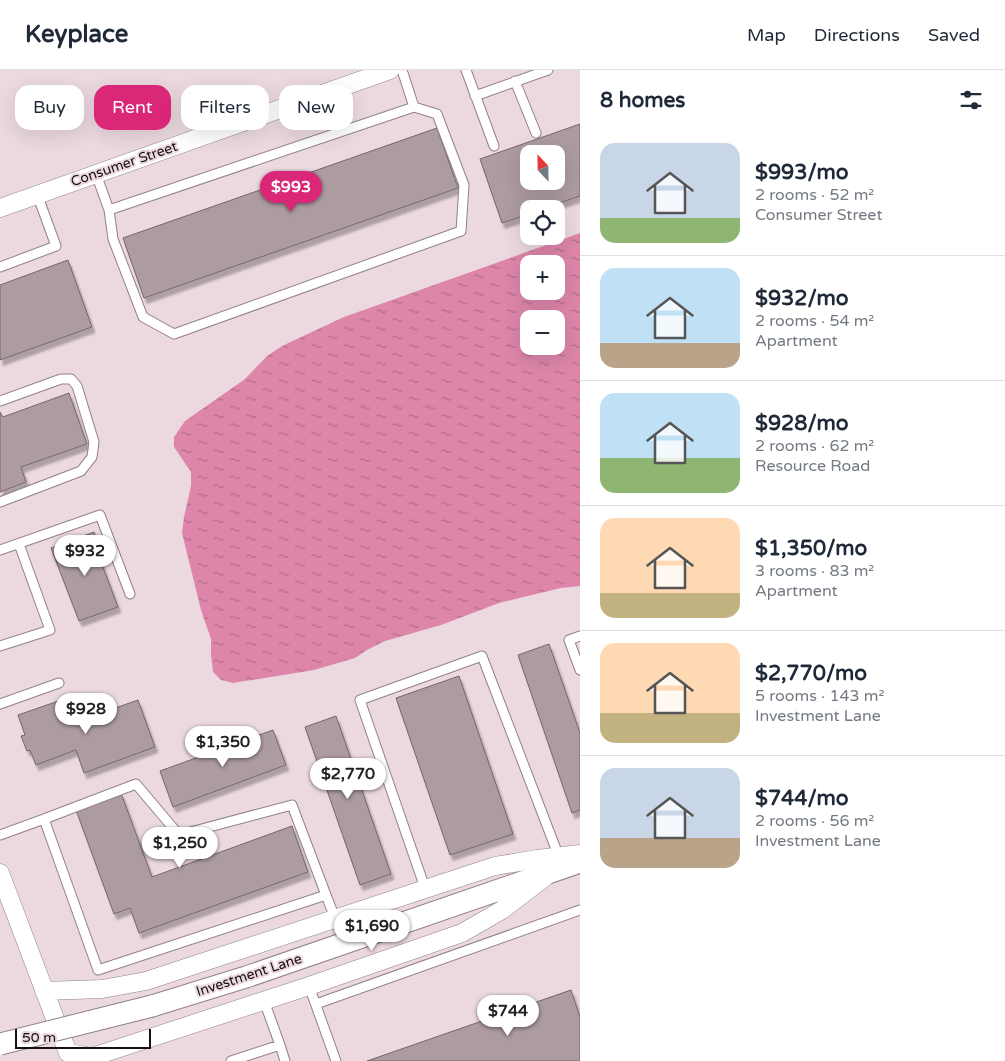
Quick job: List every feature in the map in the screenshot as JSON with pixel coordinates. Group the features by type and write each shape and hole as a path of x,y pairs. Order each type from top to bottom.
{"street":[{"name":"Consumer Street","path":"0,208 390,70"},
{"path":"0,873 68,1052 93,1059 462,933 502,910 557,864 580,854"},
{"name":"Investment Lane","path":"0,1044 152,1006 246,977 557,864 580,862"},
{"path":"44,991 102,989 146,981 495,866 557,864"}],"lane":[{"path":"402,70 414,107"},
{"path":"466,70 494,146"},
{"path":"475,96 548,70"},
{"path":"515,81 536,133"},
{"path":"96,174 109,210 113,239 143,318 174,334 461,231 464,185 437,114 414,107 109,210"},
{"path":"0,267 56,246 37,194"},
{"path":"0,401 61,379 71,379 77,386 94,442 92,457 81,471 0,502"},
{"path":"0,550 100,515 130,594"},
{"path":"0,646 50,630 19,544"},
{"path":"580,636 569,640 580,670"},
{"path":"425,888 360,700 482,656 557,864"},
{"path":"0,704 59,683"},
{"path":"0,835 136,784 179,835 292,804 335,918"},
{"path":"44,818 98,970 326,895"},
{"path":"316,1004 580,910"},
{"path":"309,986 336,1061"},
{"path":"264,1001 286,1061"},
{"path":"231,1061 280,1045"}],"water":[{"path":"580,233 580,586 561,588 499,603 441,625 385,641 355,658 314,670 233,683 221,680 213,672 211,639 201,610 182,533 191,486 191,472 174,447 174,437 185,421 245,379 267,356 282,346 344,317 546,245 565,245 565,238"}],"building":[{"path":"580,124 580,196 565,201 520,200 520,217 502,223 480,159 520,145"},
{"path":"437,128 458,188 144,298 123,238"},
{"path":"68,260 92,327 0,360 0,285"},
{"path":"69,393 87,444 21,467 26,482 0,492 0,412 3,417"},
{"path":"94,532 99,544 95,546 118,607 79,621 51,548"},
{"path":"549,644 580,733 580,810 572,813 518,655"},
{"path":"459,676 513,834 450,855 396,698"},
{"path":"64,699 73,723 138,700 155,747 84,773 76,750 36,765 30,750 27,751 21,736 25,735 18,715"},
{"path":"336,716 391,874 360,885 305,727"},
{"path":"273,730 286,765 173,807 160,771"},
{"path":"121,793 152,877 292,826 308,872 139,933 130,908 114,914 76,810"},
{"path":"571,990 580,1017 580,1061 367,1061"}]}
